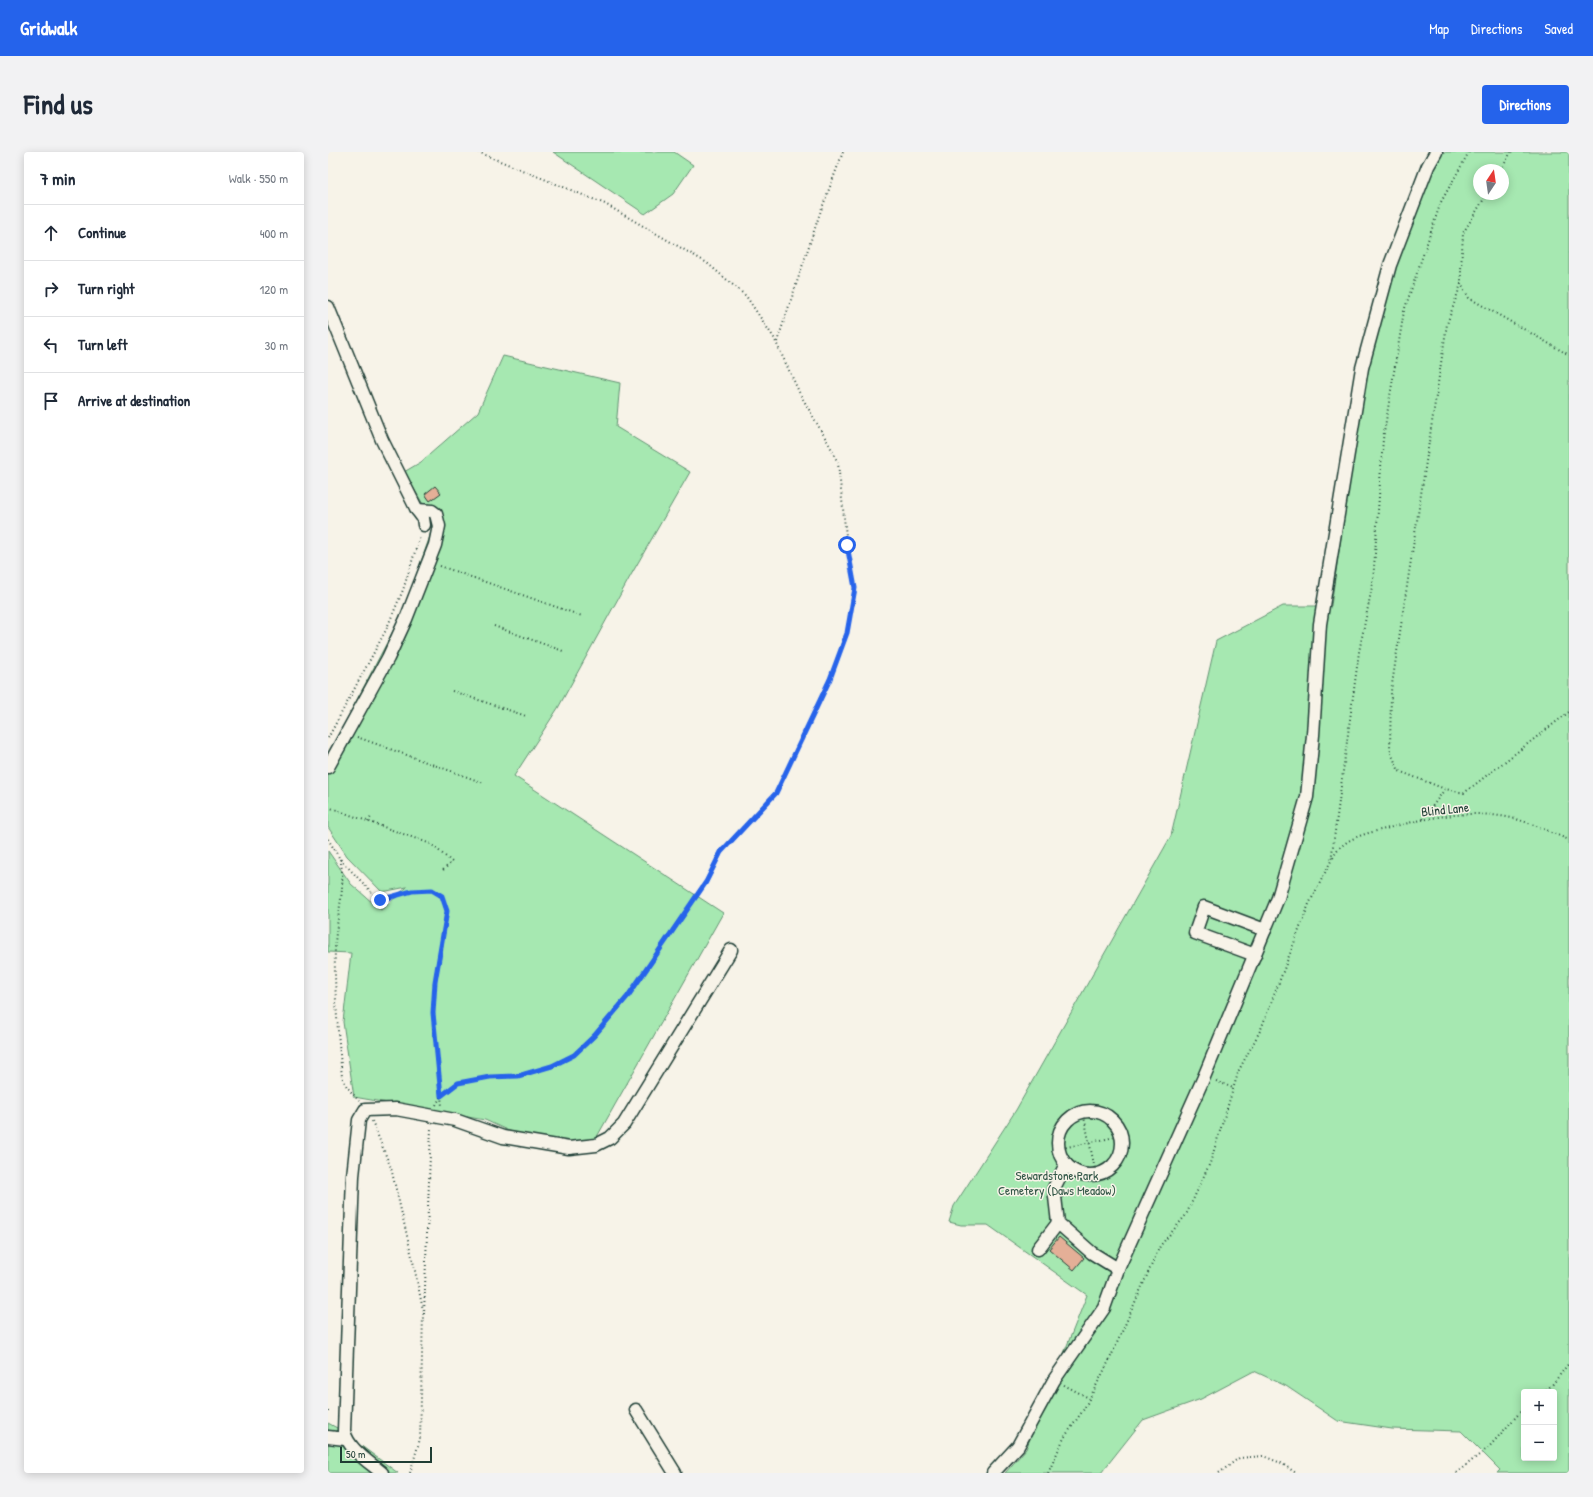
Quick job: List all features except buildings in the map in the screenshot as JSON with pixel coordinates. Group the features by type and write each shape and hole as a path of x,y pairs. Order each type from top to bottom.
{"lane":[{"path":"993,1473 1018,1446 1054,1380 1104,1308 1118,1269 1204,1077 1278,898 1307,797 1313,735 1320,624 1362,368 1390,265 1428,166 1436,152"},
{"path":"328,306 382,440 417,510 423,518 424,525"},
{"path":"328,767 388,658 406,619 435,545 439,526 436,514 432,511 417,510"},
{"path":"1255,955 1195,933 1204,908 1265,930"},
{"path":"382,1473 352,1447 345,1439 344,1431 353,1176 359,1120 365,1110 396,1109 437,1116 455,1120 503,1137 569,1148 596,1145 610,1138 624,1124 731,950"},
{"path":"1083,1112 1097,1112 1107,1116 1115,1123 1120,1136 1122,1142 1116,1162 1108,1169 1096,1174 1089,1175 1079,1173 1070,1168 1063,1161 1058,1149 1060,1130 1075,1114 1083,1112"},
{"path":"1066,1164 1054,1188 1058,1223 1092,1253 1118,1269"},
{"path":"1038,1249 1058,1223"},
{"path":"636,1410 675,1473"},
{"path":"328,1437 345,1439"}],"path":[{"path":"437,1116 441,1096 458,1083 490,1077 518,1076 552,1066 574,1055 594,1036 628,996 706,882 721,852 776,793 830,679 847,633 855,588 847,545 838,463 800,394 776,343 746,296 707,263 605,204 478,152"},
{"path":"776,343 819,216 843,152"},
{"path":"1504,164 1511,152"},
{"path":"1483,200 1463,233 1461,284 1447,324 1391,691 1390,751 1399,771 1446,789 1464,793 1569,712"},
{"path":"1461,284 1469,298 1569,355"},
{"path":"328,738 386,630 403,590 424,525"},
{"path":"437,565 582,616"},
{"path":"494,626 563,651"},
{"path":"452,691 526,716"},
{"path":"356,737 484,782"},
{"path":"1423,819 1446,789"},
{"path":"328,807 431,844 452,862 443,870"},
{"name":"Blind Lane","path":"1332,861 1336,851 1347,842 1364,834 1423,819 1470,814 1499,816 1528,822 1569,840"},
{"path":"368,822 371,816"},
{"path":"328,839 340,859 380,900 412,891 432,890 442,896 447,911 435,982 433,1013 441,1096 437,1116 424,1314 420,1439 410,1473"},
{"path":"340,859 343,872 335,944 335,993 342,1077 347,1087 360,1102"},
{"path":"1204,1077 1233,1088"},
{"path":"1083,1112 1096,1174"},
{"path":"370,1116 391,1168 424,1314"},
{"path":"1058,1149 1120,1136"},
{"path":"1546,1389 1569,1363"},
{"path":"1054,1380 1089,1398"},
{"path":"1456,1473 1488,1448 1521,1411"},
{"path":"1219,1473 1240,1458 1263,1456 1281,1463 1296,1473"}],"green space":[{"path":"553,152 674,152 693,165 673,194 645,214"},
{"name":"Sewardstone Park Cemetery (Daws Meadow)","path":"1435,152 1569,152 1569,1473 1497,1473 1500,1470 1461,1431 1392,1429 1338,1421 1286,1386 1254,1371 1201,1399 1143,1420 1101,1473 1005,1473 1026,1449 1087,1295 988,1225 961,1225 949,1222 954,1206 1016,1110 1171,836 1216,641 1283,606 1331,606 1373,315"},
{"path":"503,356 620,383 616,427 690,472 631,575 558,708 514,776 723,913 594,1142 555,1141 509,1131 485,1120 354,1097 343,1022 351,953 328,952 328,851 351,884 381,910 407,887 382,892 347,856 328,827 328,755 403,612 429,539 433,521 404,472 421,462 478,412"},
{"path":"328,1423 337,1428 398,1473 328,1473"}],"route":[{"path":"380,900 412,891 432,890 442,896 447,911 435,982 433,1013 441,1096 458,1083 490,1077 518,1076 552,1066 574,1055 594,1036 628,996 706,882 721,852 751,822 776,793 830,679 847,633 855,588 847,545"}]}
